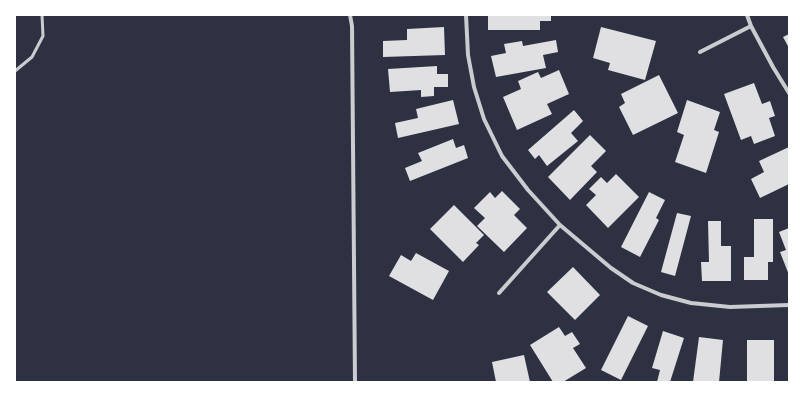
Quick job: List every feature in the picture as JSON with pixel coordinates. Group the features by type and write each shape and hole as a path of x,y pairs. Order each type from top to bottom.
{"street":[{"path":"350,15 352,34 355,382"},
{"path":"466,15 468,55 474,87 484,120 502,156 528,190 560,225 610,268 633,283 661,295 691,303 730,307 789,305"},
{"path":"747,15 773,67 789,93"},
{"path":"700,52 752,26"},
{"path":"499,293 560,225"}],"lane":[{"path":"15,71 32,56 43,36 42,15"}],"building":[{"path":"488,15 551,15 551,21 540,21 540,30 488,30"},
{"path":"444,27 445,55 383,57 383,41 407,40 407,29"},
{"path":"601,27 656,41 645,80 608,70 610,63 593,58"},
{"path":"789,34 789,48 783,37"},
{"path":"556,40 558,52 543,55 546,68 496,77 491,56 506,53 504,44 522,41 523,46"},
{"path":"437,66 437,74 448,74 448,87 434,87 434,96 421,97 421,90 390,92 388,69"},
{"path":"559,70 569,94 547,104 552,114 517,130 503,97 521,89 518,81 538,72 541,78"},
{"path":"659,75 678,113 633,135 619,107 625,103 621,94"},
{"path":"754,83 762,104 770,101 775,116 769,118 775,136 754,144 751,136 741,140 724,94"},
{"path":"453,100 459,124 398,138 395,123 418,118 416,109"},
{"path":"687,100 720,112 714,130 719,132 706,173 675,162 684,135 677,132"},
{"path":"574,110 583,121 571,133 578,141 547,166 539,155 535,159 528,150"},
{"path":"590,135 606,151 591,166 597,172 570,200 548,177"},
{"path":"453,139 456,148 464,145 468,158 410,181 405,168 422,161 418,153"},
{"path":"789,147 789,184 760,198 751,179 764,172 759,161"},
{"path":"616,174 639,197 608,228 586,205 596,195 589,189 601,177 607,183"},
{"path":"502,191 520,209 514,215 527,228 504,252 477,226 485,218 474,208 490,192 495,198"},
{"path":"649,192 665,200 656,218 659,220 640,257 621,247"},
{"path":"454,205 484,235 476,243 479,245 463,262 430,229"},
{"path":"677,213 691,216 675,276 661,272"},
{"path":"754,219 773,219 773,262 768,262 768,280 744,280 744,257 754,257"},
{"path":"708,221 721,221 721,246 731,246 731,281 702,281 701,262 709,262"},
{"path":"789,228 789,275 780,252 786,250 779,232"},
{"path":"416,253 449,271 433,300 389,276 401,255 411,261"},
{"path":"573,267 600,295 575,320 547,292"},
{"path":"628,316 648,326 621,380 601,370"},
{"path":"559,327 565,336 572,332 580,344 573,348 586,368 563,382 553,382 530,345"},
{"path":"663,331 684,338 670,382 657,382 660,370 652,368"},
{"path":"699,337 723,340 719,382 693,382"},
{"path":"747,340 774,340 774,382 747,382"},
{"path":"524,355 530,382 496,382 492,362"}]}
